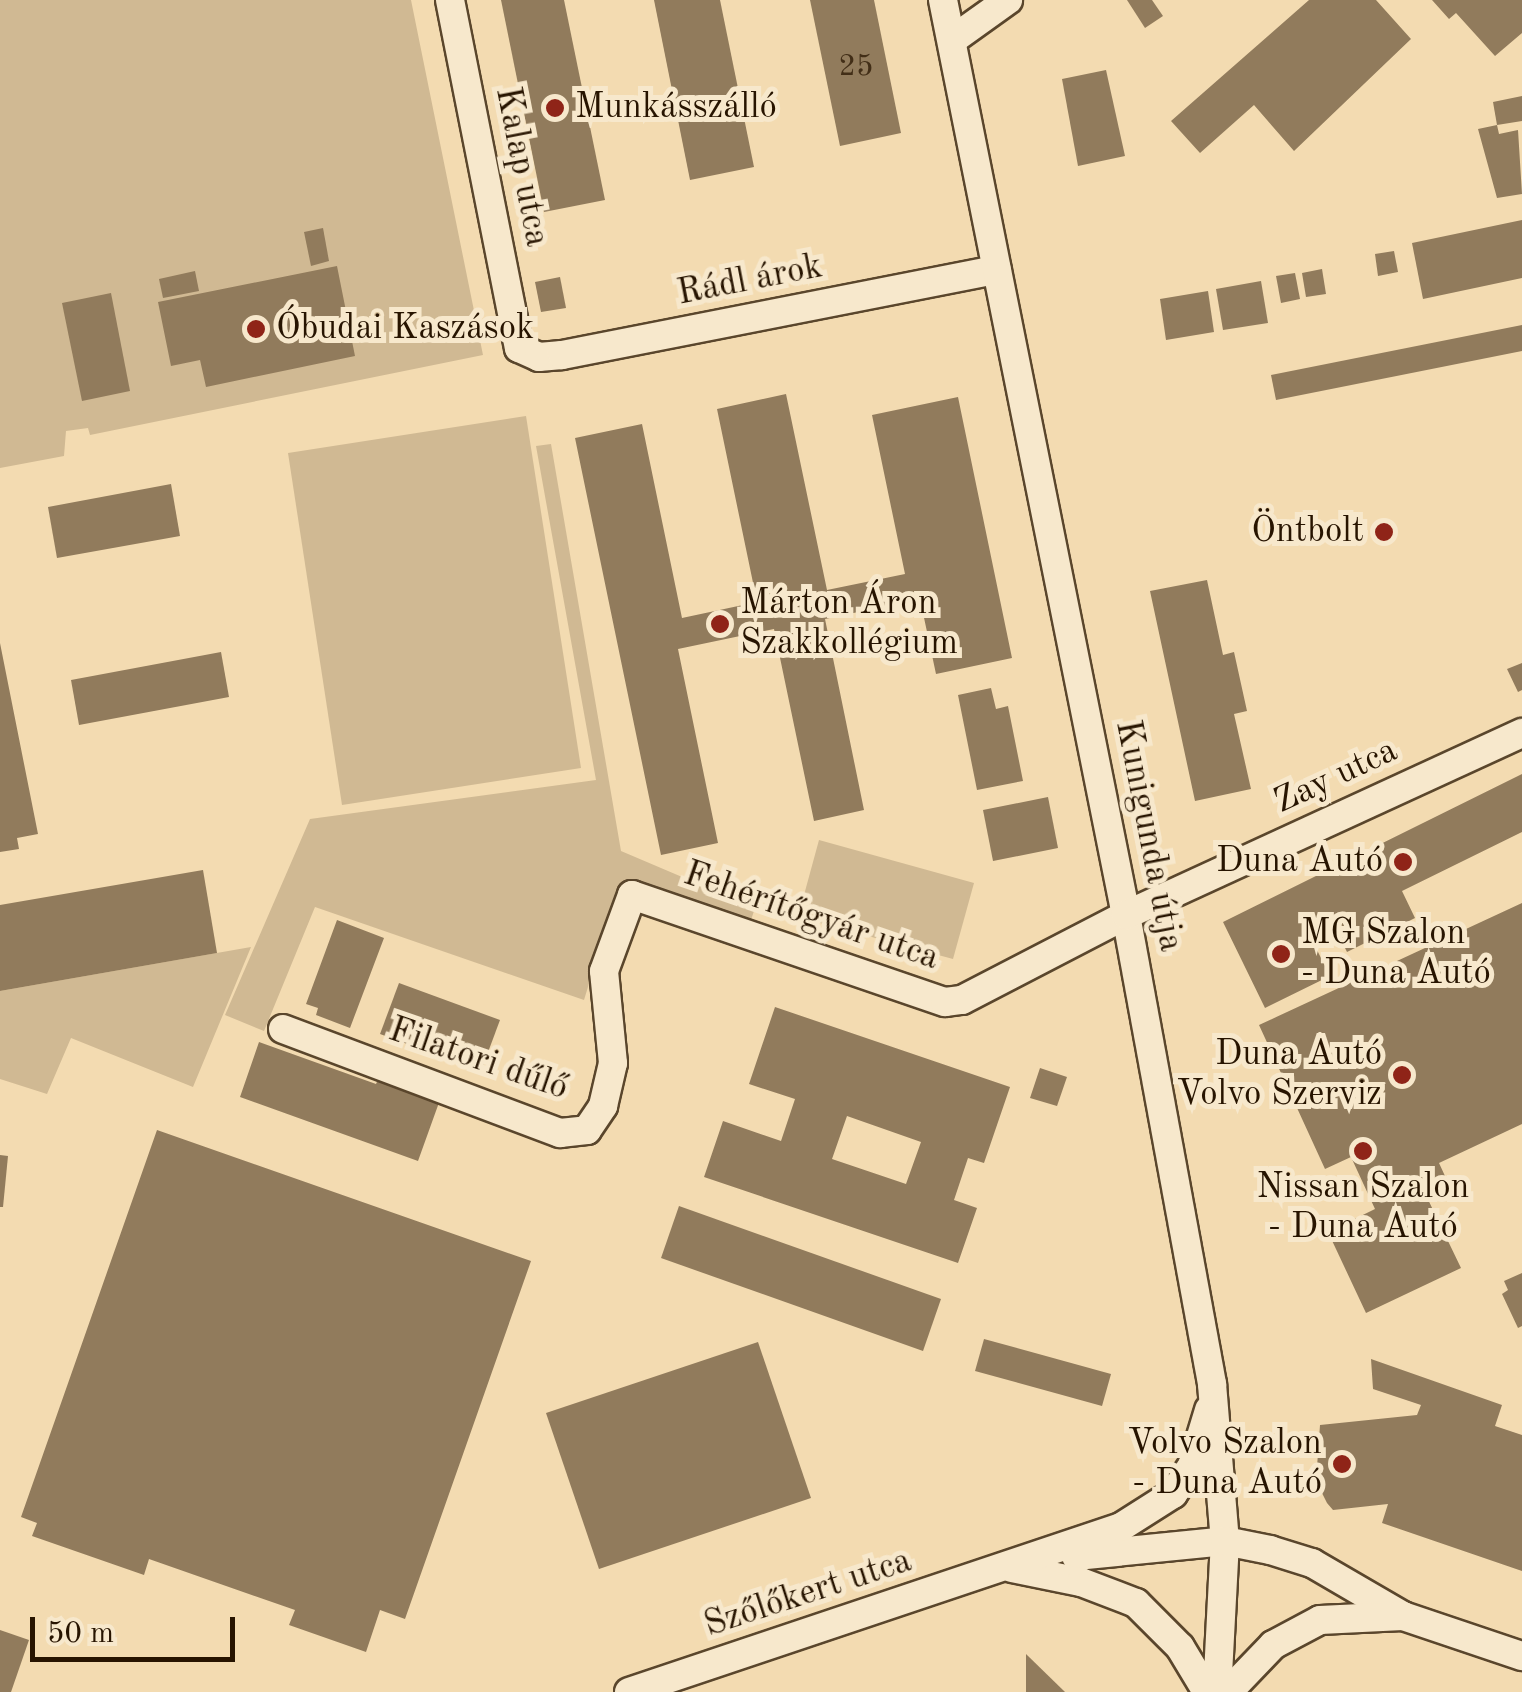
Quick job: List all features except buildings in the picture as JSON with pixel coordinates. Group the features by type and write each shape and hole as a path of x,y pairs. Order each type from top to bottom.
{"street":[{"name":"Kalap utca","path":"450,0 519,348"},
{"name":"Kunigunda útja","path":"943,0 1126,915 1212,1384 1225,1541 1217,1692"},
{"path":"952,40 1008,0"},
{"name":"Rádl árok","path":"519,348 540,357 562,355 997,270"},
{"name":"Zay utca","path":"1126,915 1522,733"},
{"name":"Fehérítőgyár utca","path":"632,895 945,1002 978,994 1126,915"},
{"name":"Filatori dűlő","path":"282,1030 560,1133 586,1130 603,1106 614,1062 604,971 632,895"},
{"name":"Szőlőkert utca","path":"629,1692 1011,1568 1121,1527 1173,1494 1206,1428 1212,1384"},
{"name":"Szőlőkert utca","path":"1011,1568 1225,1541 1312,1563 1404,1616 1522,1656"},
{"path":"1011,1568 1081,1582 1136,1604 1180,1648 1207,1692"},
{"name":"Szőlőkert utca","path":"1228,1692 1273,1645 1320,1620 1404,1616"}],"shaded area":[{"path":"0,0 411,0 483,355 90,435 88,428 66,431 64,456 0,468"},
{"path":"526,416 581,768 342,805 288,453"},
{"path":"551,444 621,851 755,908 750,923 633,884 613,905 584,1000 315,907 264,1031 225,1015 310,819 596,780 536,446"},
{"path":"819,840 974,883 953,959 798,917"},
{"path":"251,947 193,1087 71,1038 47,1094 0,1079 0,991"}],"place":[{"name":"Munkásszálló","path":"555,108"},
{"name":"Óbudai Kaszások","path":"256,329"},
{"name":"Öntbolt","path":"1384,532"},
{"name":"Márton Áron Szakkollégium","path":"720,624"},
{"name":"Duna Autó","path":"1403,862"},
{"name":"MG Szalon - Duna Autó","path":"1281,954"},
{"name":"Duna Autó Volvo Szerviz","path":"1402,1075"},
{"name":"Nissan Szalon - Duna Autó","path":"1363,1151"},
{"name":"Volvo Szalon - Duna Autó","path":"1342,1464"}]}
